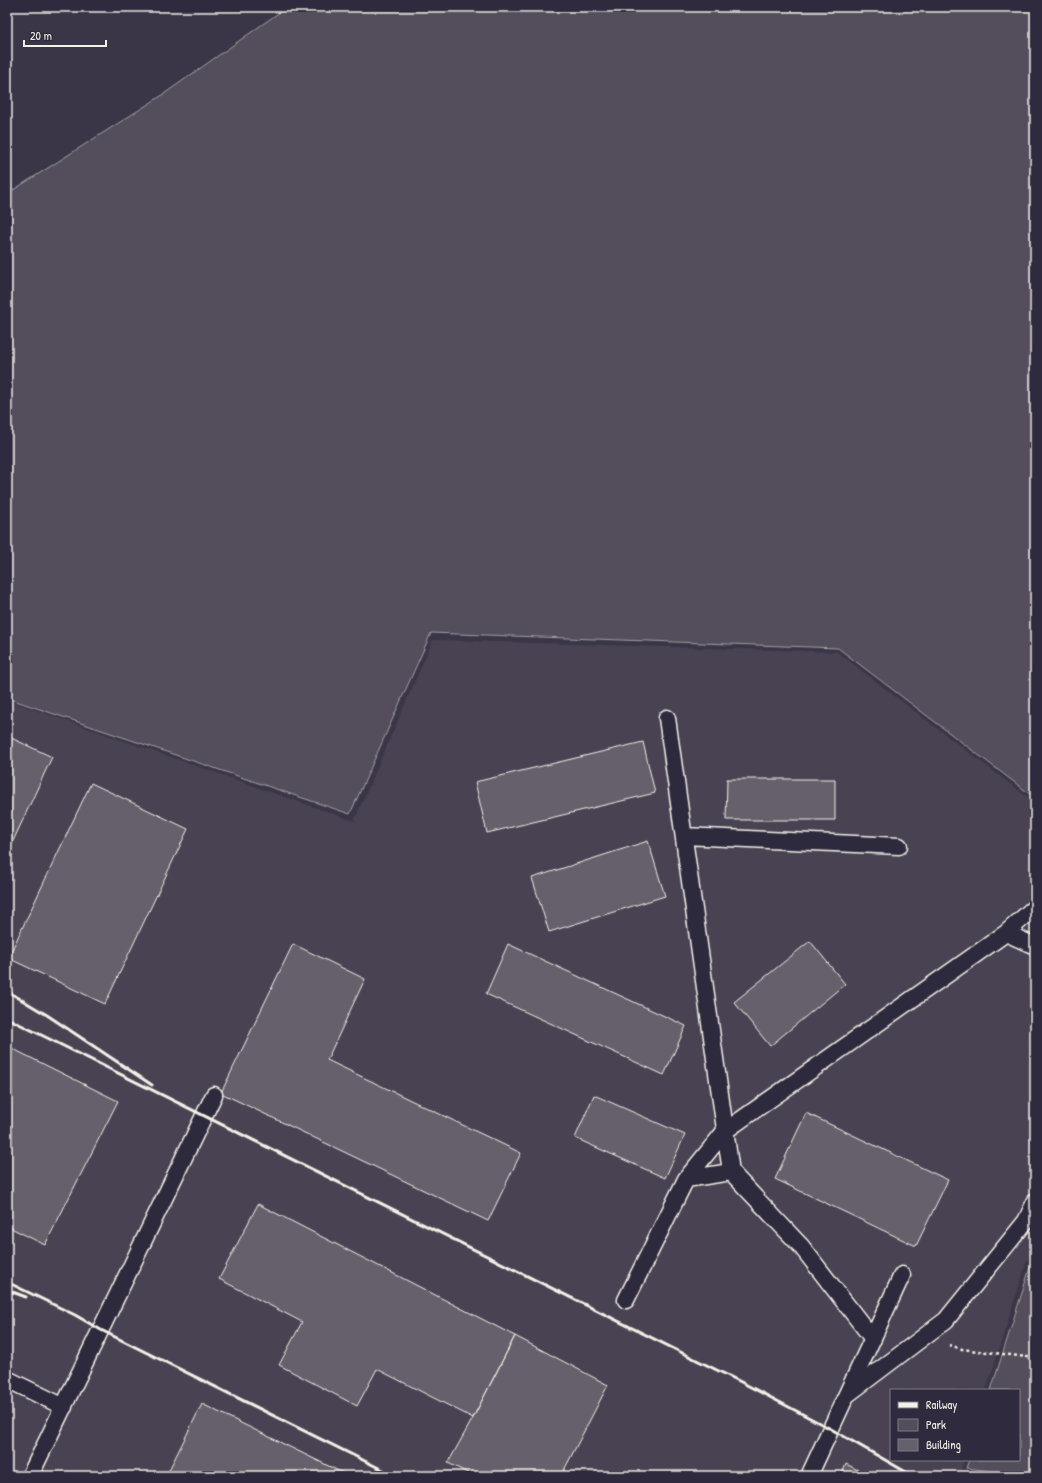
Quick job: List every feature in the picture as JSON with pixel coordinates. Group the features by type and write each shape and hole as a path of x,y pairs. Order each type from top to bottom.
{"lane":[{"path":"667,718 732,1172 801,1246 873,1339"},
{"path":"684,836 899,846"},
{"path":"626,1300 686,1179 726,1131 1006,933 1035,907"},
{"path":"1006,933 1035,946"},
{"path":"30,1476 214,1095"},
{"path":"686,1179 732,1172"},
{"path":"848,1394 946,1320 1026,1222 1035,1202"},
{"path":"809,1476 902,1275"},
{"path":"7,1379 64,1407"}],"path":[{"path":"922,1338 962,1349 1035,1358"}],"shaded area":[{"path":"433,640 837,652 1035,803 1035,1235 986,1389 890,1389 890,1461 964,1461 961,1471 999,1476 7,1476 7,700 354,821"}],"green space":[{"path":"287,7 1035,7 1035,798 838,648 431,633 350,814 7,698 7,194 161,96"},
{"path":"1035,1252 1035,1476 966,1468 969,1461 1020,1461 1020,1389 991,1389"}],"building":[{"path":"7,736 52,757 7,854"},
{"path":"643,742 655,793 487,833 475,782"},
{"path":"727,779 835,779 835,820 726,820"},
{"path":"91,783 188,829 105,1004 8,958"},
{"path":"648,841 665,896 549,932 532,878"},
{"path":"810,941 845,984 770,1046 734,1002"},
{"path":"293,944 365,979 327,1060 521,1153 488,1221 221,1093"},
{"path":"508,944 686,1026 664,1075 486,994"},
{"path":"7,1046 118,1101 45,1245 7,1226"},
{"path":"594,1095 685,1135 665,1178 575,1138"},
{"path":"806,1113 948,1180 916,1246 775,1179"},
{"path":"258,1204 515,1336 473,1418 377,1369 357,1406 279,1365 302,1322 219,1279"},
{"path":"515,1336 608,1385 561,1476 474,1476 448,1463"},
{"path":"202,1404 349,1476 166,1476"},
{"path":"846,1464 870,1476 841,1476"}],"railway":[{"path":"7,991 47,1015 152,1085"},
{"path":"7,1018 741,1382 831,1429 913,1476"},
{"path":"7,1282 395,1476"},
{"path":"7,1290 26,1297"}]}
